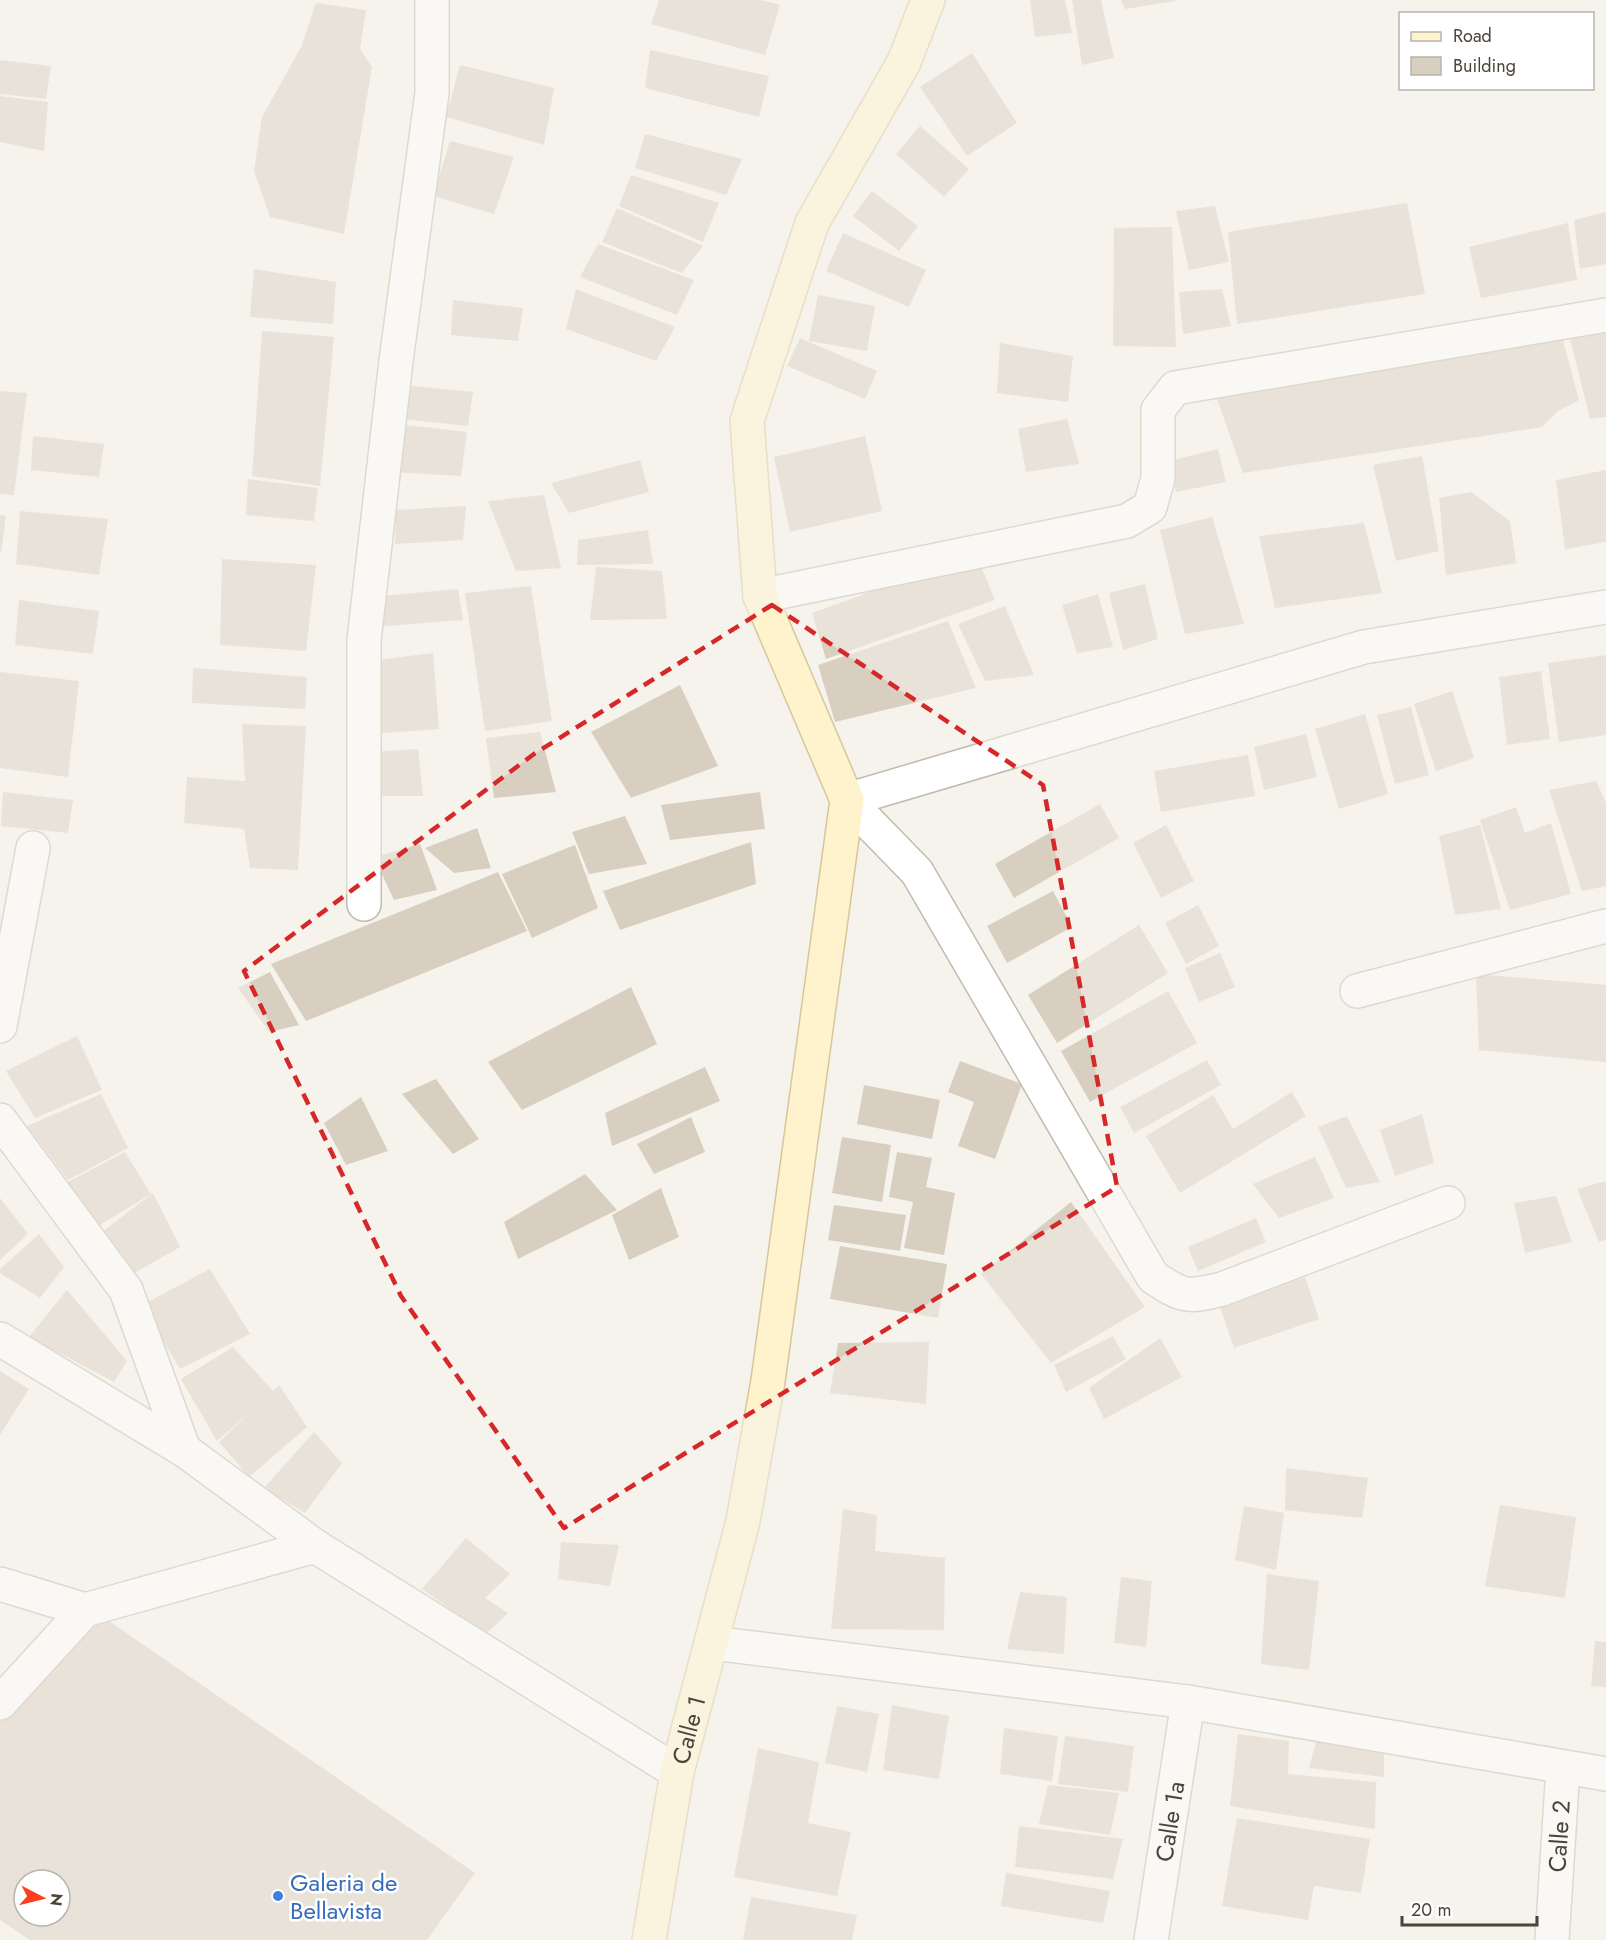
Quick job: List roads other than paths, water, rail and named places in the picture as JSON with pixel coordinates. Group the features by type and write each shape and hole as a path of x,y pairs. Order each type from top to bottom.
{"main road":[{"path":"847,800 760,596 747,421 812,223 904,62 928,0"},
{"name":"Calle 1","path":"649,1940 678,1772 743,1521 768,1381 847,800"}],"street":[{"path":"364,904 363,640 396,361 432,93 432,0"},
{"path":"760,596 1127,521 1150,507 1158,478 1158,410 1175,388 1606,315"},
{"path":"1448,1203 1222,1289 1194,1296 1173,1290 1153,1276 917,872 847,800 1364,646 1606,607"},
{"path":"0,1026 33,848"},
{"path":"1358,991 1606,926"},
{"path":"0,1120 126,1290 184,1450"},
{"path":"0,1339 184,1450 315,1546 678,1772"},
{"path":"0,1703 86,1610 315,1546"},
{"path":"0,1584 86,1610"},
{"path":"712,1643 1188,1702 1606,1774"},
{"name":"Calle 1a","path":"1151,1940 1188,1702"},
{"name":"Calle 2","path":"1552,1940 1563,1768"}],"place":[{"name":"Galeria de Bellavista","path":"278,1896"}]}
